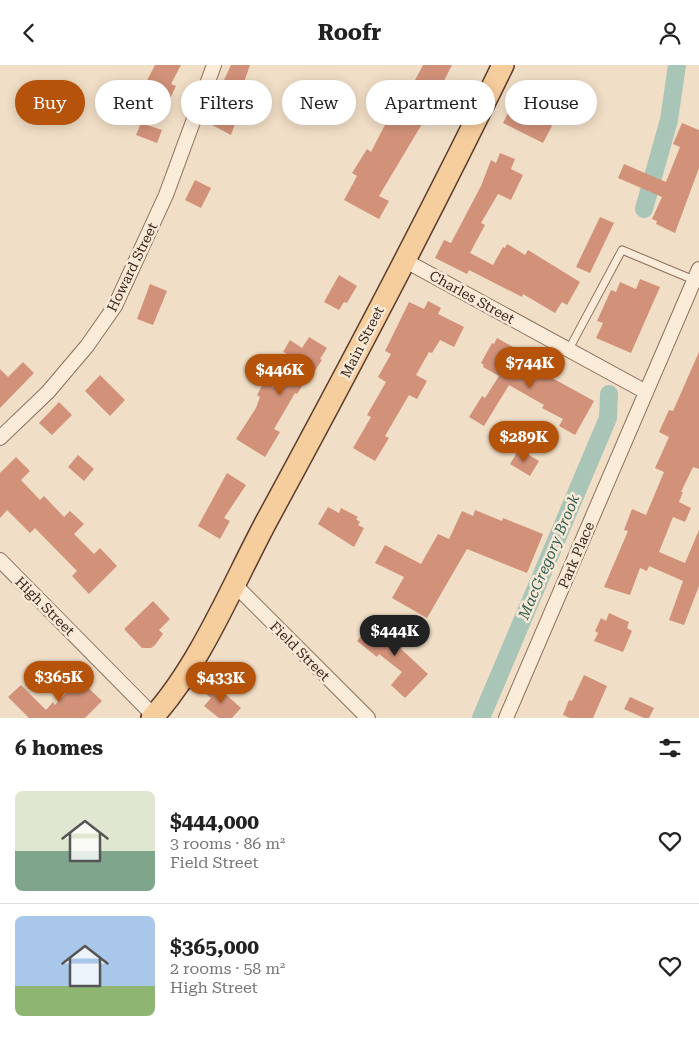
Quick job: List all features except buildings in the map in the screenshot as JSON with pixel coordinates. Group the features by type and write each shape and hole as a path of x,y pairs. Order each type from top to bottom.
{"main road":[{"name":"Main Street","path":"153,717 184,675 213,625 233,583 358,352 503,65"}],"street":[{"name":"Howard Street","path":"0,438 48,391 87,346 115,305 166,195 214,65"},
{"name":"Charles Street","path":"404,260 646,392"},
{"name":"Park Place","path":"506,718 697,275"},
{"name":"High Street","path":"0,559 153,717"},
{"name":"Field Street","path":"233,583 368,718"}],"lane":[{"path":"569,349 622,250 697,275"}],"waterway":[{"name":"MacGregory Brook","path":"644,209 669,120 677,65"},
{"name":"MacGregory Brook","path":"481,718 608,418 609,394"}]}
